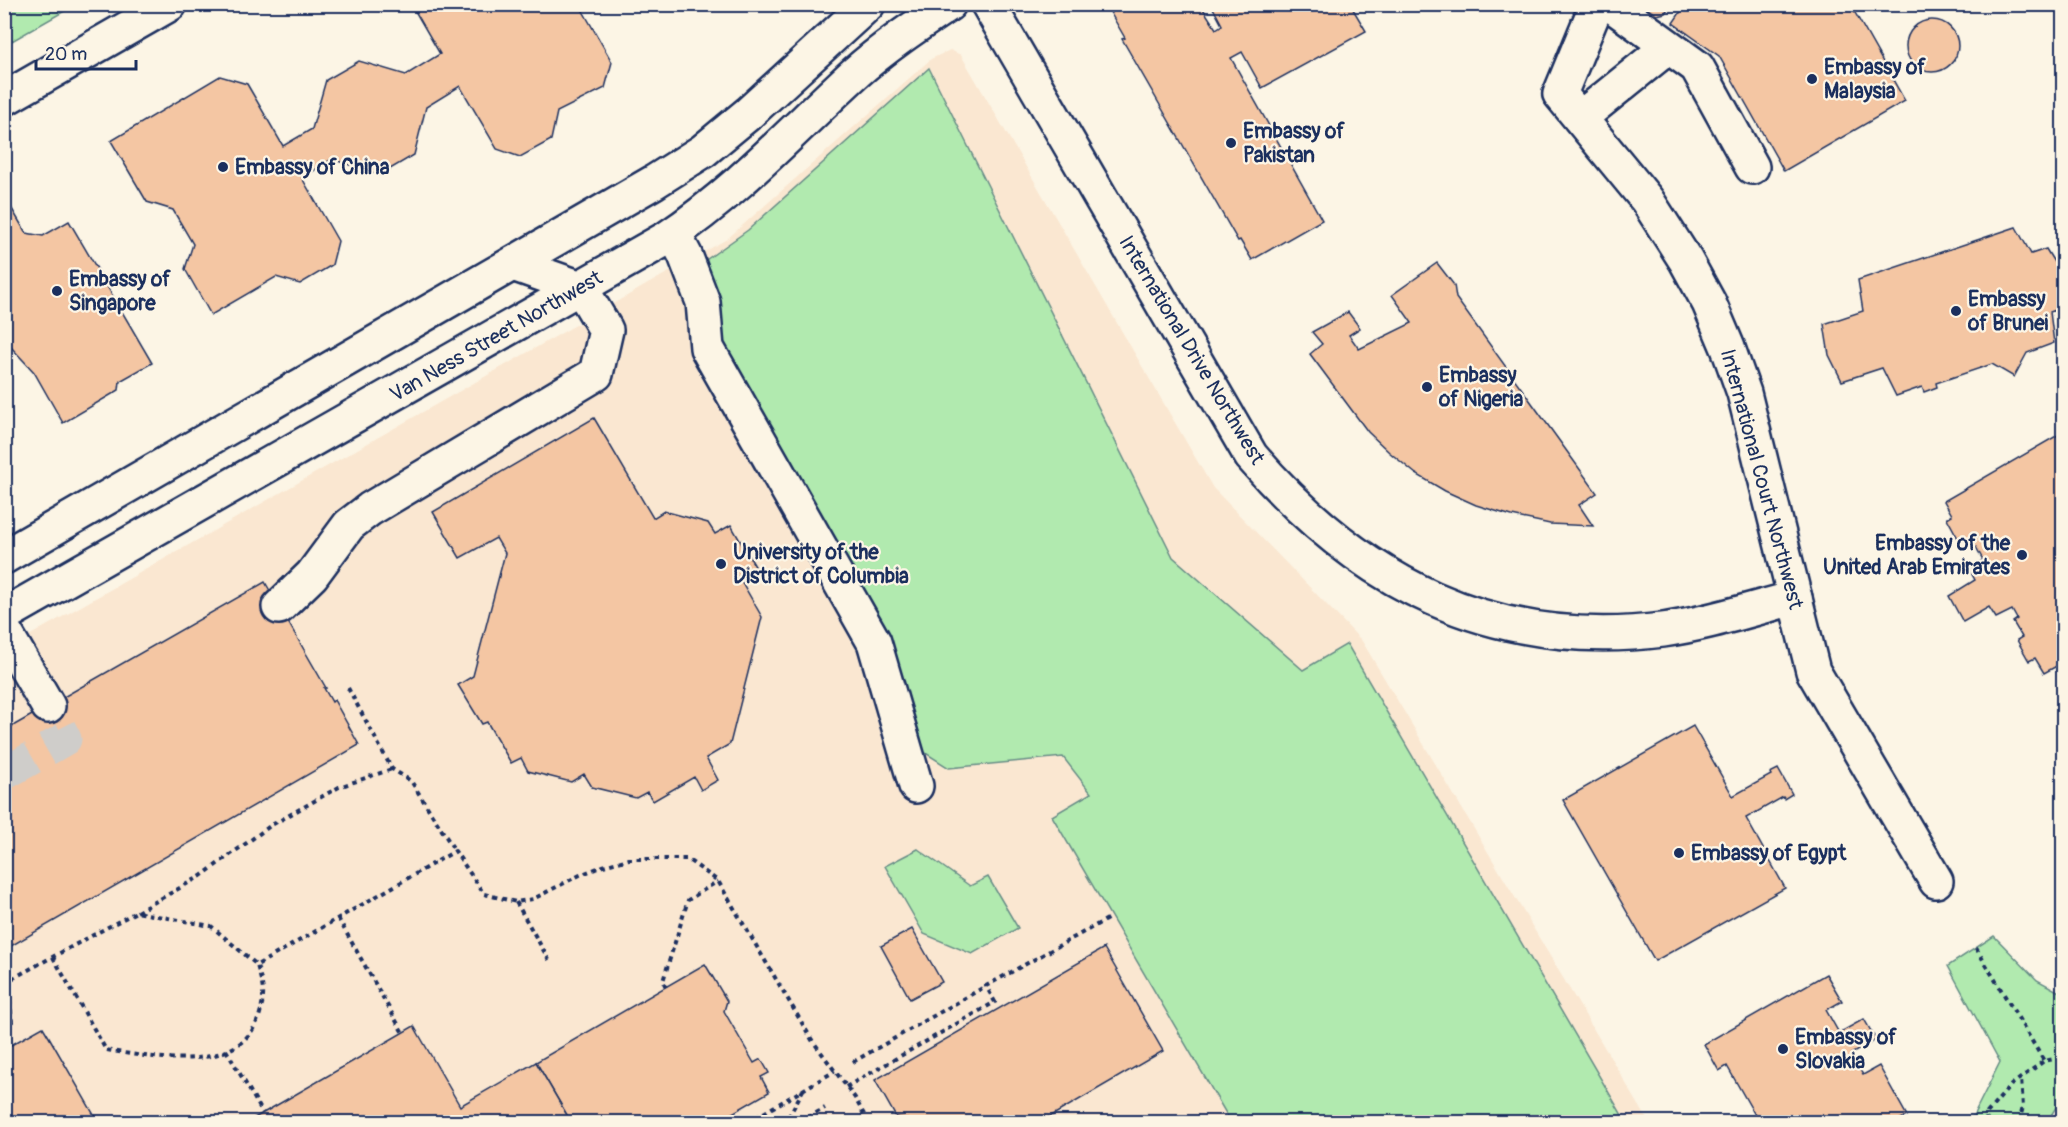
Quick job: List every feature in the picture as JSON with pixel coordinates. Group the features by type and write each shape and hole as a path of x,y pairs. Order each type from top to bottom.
{"street":[{"path":"4,99 170,4"},
{"path":"4,557 513,264 703,151 749,113 868,4"},
{"name":"Van Ness Street Northwest","path":"4,615 674,234 746,177 854,74 897,39 949,4"},
{"name":"International Drive Northwest","path":"988,4 1251,456 1309,517 1365,561 1426,596 1452,606 1503,622 1574,632 1610,634 1664,630 1795,598"},
{"path":"1570,106 1597,4"},
{"path":"1610,4 1697,67 1752,167"},
{"path":"1570,106 1668,47"},
{"name":"International Court Northwest","path":"1570,106 1661,219 1709,303 1744,393 1814,671 1936,881"},
{"path":"674,234 685,255 703,302 707,348 874,642 916,786"},
{"path":"279,607 312,575 349,525 370,509 596,374 606,330 581,288 513,264"},
{"path":"4,630 48,706"}],"path":[{"path":"348,688 392,769 411,781 484,894 516,902 533,899 580,875 603,866 629,860 687,859 718,881 812,1040 868,1122"},
{"path":"4,1027 12,1023 6,982 201,876 270,826 339,787 392,769"},
{"path":"257,964 455,852"},
{"path":"666,987 663,981 688,900 718,881"},
{"path":"516,902 549,960"},
{"path":"53,957 105,1050 181,1060 218,1056 243,1040 257,1022 263,995 257,964 211,926 136,912"},
{"path":"853,1062 1111,917"},
{"path":"338,918 403,1033"},
{"path":"1976,948 2044,1061"},
{"path":"846,1087 994,1002 986,986"},
{"path":"226,1050 263,1113"},
{"path":"1986,1122 1987,1113 2011,1085 2044,1061 2064,1057"},
{"path":"748,1122 835,1071"},
{"path":"2019,1122 2023,1107 2021,1078"},
{"path":"781,1122 788,1118 803,1090"},
{"path":"800,1122 825,1108"}],"shaded area":[{"name":"University of the District of Columbia","path":"950,50 961,55 1213,488 1362,641 1649,1122 5,1122 4,650 727,239 931,59"}],"green space":[{"path":"5,4 75,4 75,5 5,45"},
{"path":"929,68 1173,557 1303,670 1347,644 1626,1122 1231,1122 1052,816 1091,793 1063,757 949,768 924,752 886,635 723,346 703,262 748,230"},
{"path":"918,849 970,886 988,877 1018,928 972,954 924,934 885,866"},
{"path":"1994,936 2037,980 2063,994 2063,1096 2047,1122 1970,1122 2000,1062 1948,966"}],"building":[{"name":"Embassy of China","path":"411,4 579,4 612,62 605,88 557,112 551,140 520,157 497,149 460,86 426,107 414,155 380,175 332,159 302,178 338,241 332,265 300,284 276,277 211,315 185,269 193,244 173,210 147,202 111,141 220,76 247,84 283,146 312,129 326,80 359,61 406,75 440,54"},
{"name":"Embassy of Pakistan","path":"1131,4 1200,4 1216,29 1222,25 1211,4 1350,4 1366,31 1262,88 1242,52 1231,58 1322,220 1252,260 1240,240 1238,241 1122,39 1125,38 1110,12"},
{"path":"1636,4 1671,4 1665,13 1649,17"},
{"name":"Embassy of Malaysia","path":"1686,4 1850,4 1905,101 1784,171 1719,56 1673,23"},
{"path":"1932,20 1942,22 1950,28 1956,36 1958,46 1956,56 1950,64 1942,70 1932,72 1922,70 1914,64 1908,56 1906,46 1908,36 1914,28 1922,22"},
{"name":"Embassy of Singapore","path":"9,204 26,233 43,236 69,221 152,363 120,381 119,390 63,423 34,372 9,345 4,348 4,206"},
{"name":"Embassy of Brunei","path":"2016,227 2031,254 2046,249 2054,262 2062,259 2064,262 2064,307 2050,312 2054,343 2027,353 2014,377 1992,364 1936,383 1937,387 1924,392 1922,387 1896,396 1882,368 1842,381 1829,355 1824,324 1863,311 1858,280"},
{"name":"Embassy of Nigeria","path":"1437,263 1454,285 1456,298 1597,493 1579,505 1593,526 1550,524 1512,516 1476,505 1416,474 1368,432 1310,354 1322,344 1312,332 1348,312 1360,328 1349,335 1359,349 1412,323 1392,295"},
{"path":"594,418 653,518 664,511 708,523 715,534 731,525 756,568 739,577 762,617 730,744 706,758 718,780 701,790 694,777 653,801 647,792 636,798 592,787 584,774 571,782 528,771 521,758 511,763 487,722 482,724 458,685 473,676 505,553 496,538 460,558 433,512"},
{"name":"Embassy of the United Arab Emirates","path":"2058,435 2064,444 2064,662 2044,673 2035,658 2029,661 2017,640 2022,637 2013,622 2017,619 2012,610 1996,618 1989,607 1963,622 1949,596 1975,580 1969,569 1983,560 1976,547 1972,550 1964,537 1959,540 1947,518 1952,515 1944,501"},
{"path":"265,582 332,702 334,700 359,745 4,950 4,731"},
{"name":"Embassy of Egypt","path":"1693,726 1733,796 1778,769 1792,794 1746,818 1785,888 1655,961 1563,800"},
{"path":"912,929 942,982 910,999 881,946"},
{"path":"1104,948 1163,1051 1041,1122 918,1122 896,1117 875,1080"},
{"path":"705,964 727,1001 724,1011 754,1063 761,1059 769,1073 761,1077 769,1092 717,1122 571,1122 536,1062"},
{"name":"Embassy of Slovakia","path":"1826,974 1842,1001 1826,1010 1839,1033 1864,1019 1876,1040 1851,1054 1863,1075 1879,1066 1907,1116 1895,1122 1759,1122 1727,1066 1719,1071 1704,1044"},
{"path":"414,1026 460,1106 536,1062 571,1122 253,1122 251,1120"},
{"path":"43,1027 98,1122 4,1122 4,1049"}],"tunnel":[{"path":"4,774 65,739 48,706"}],"place":[{"name":"Embassy of Malaysia","path":"1812,79"},
{"name":"Embassy of Pakistan","path":"1231,143"},
{"name":"Embassy of China","path":"223,167"},
{"name":"Embassy of Singapore","path":"57,291"},
{"name":"Embassy of Brunei","path":"1956,311"},
{"name":"Embassy of Nigeria","path":"1427,387"},
{"name":"Embassy of the United Arab Emirates","path":"2022,555"},
{"name":"University of the District of Columbia","path":"721,564"},
{"name":"Embassy of Egypt","path":"1679,853"},
{"name":"Embassy of Slovakia","path":"1783,1049"}]}
